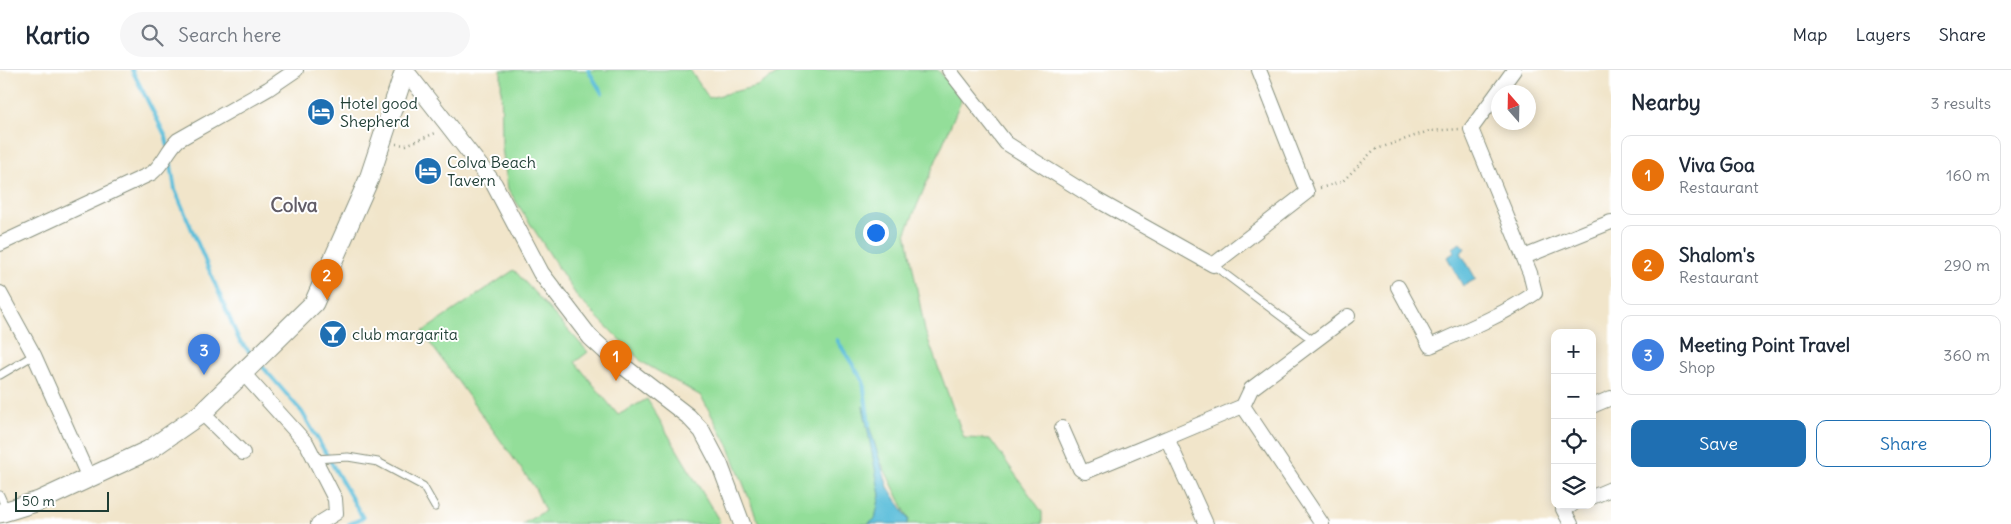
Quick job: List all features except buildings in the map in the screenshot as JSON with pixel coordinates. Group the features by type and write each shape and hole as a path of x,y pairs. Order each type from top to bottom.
{"main road":[{"path":"2,506 39,501 149,450 202,413 314,303 369,179 405,70"}],"street":[{"path":"0,244 152,173 163,164 170,149 178,140 296,70"},
{"path":"405,70 494,184 541,272 590,337 614,359 688,416 702,431 720,465 742,524"},
{"path":"949,70 1006,143 1097,200 1213,265 1307,192 1259,70"},
{"path":"1398,287 1430,346 1524,301 1535,293 1524,257 1471,129 1514,70"},
{"path":"1524,257 1611,222"},
{"path":"0,293 34,355 89,478"},
{"path":"1062,428 1080,469 1085,472 1243,406 1250,389 1348,316"},
{"path":"243,373 308,444 335,499 336,513 318,524"},
{"path":"1596,404 1611,398"},
{"path":"1243,406 1322,524"},
{"path":"202,413 243,453"},
{"path":"1167,438 1206,524"},
{"path":"1596,495 1611,489"},
{"path":"1563,509 1572,524"}],"lane":[{"path":"1213,265 1314,341"},
{"path":"0,376 34,355"},
{"path":"315,459 348,457 378,462 423,486 435,507"}],"path":[{"path":"381,142 406,145 450,126"},
{"path":"1307,192 1342,182 1374,150 1429,130 1471,129"}],"green space":[{"path":"501,70 690,70 709,98 757,86 784,70 938,70 962,98 906,232 925,331 964,438 990,439 1042,512 1042,524 907,524 909,519 871,442 880,495 875,520 868,524 759,524 729,447 701,396 642,362 578,298 508,189 502,148"},
{"path":"514,270 588,352 575,362 618,415 647,399 720,522 717,524 522,524 545,511 535,488 422,332"}],"water":[{"path":"1460,243 1465,248 1461,253 1476,279 1463,286 1447,257 1454,253 1453,248"},
{"path":"863,406 888,487 909,520 907,524 868,524 875,519 880,495"}],"waterway":[{"path":"132,70 166,137 168,147"},
{"path":"588,70 602,93"},
{"path":"170,159 175,190 239,340 253,356"},
{"path":"837,340 863,381 869,425"},
{"path":"261,365 302,412 363,518 349,524"}],"place":[{"name":"Hotel good Shepherd","path":"321,112"},
{"name":"Colva Beach Tavern","path":"428,171"},
{"name":"Shalom's","path":"327,300"},
{"name":"club margarita","path":"333,334"},
{"name":"Meeting Point Travel","path":"204,375"},
{"name":"Viva Goa","path":"616,381"}],"district":[{"name":"Colva","path":"294,205"}]}
